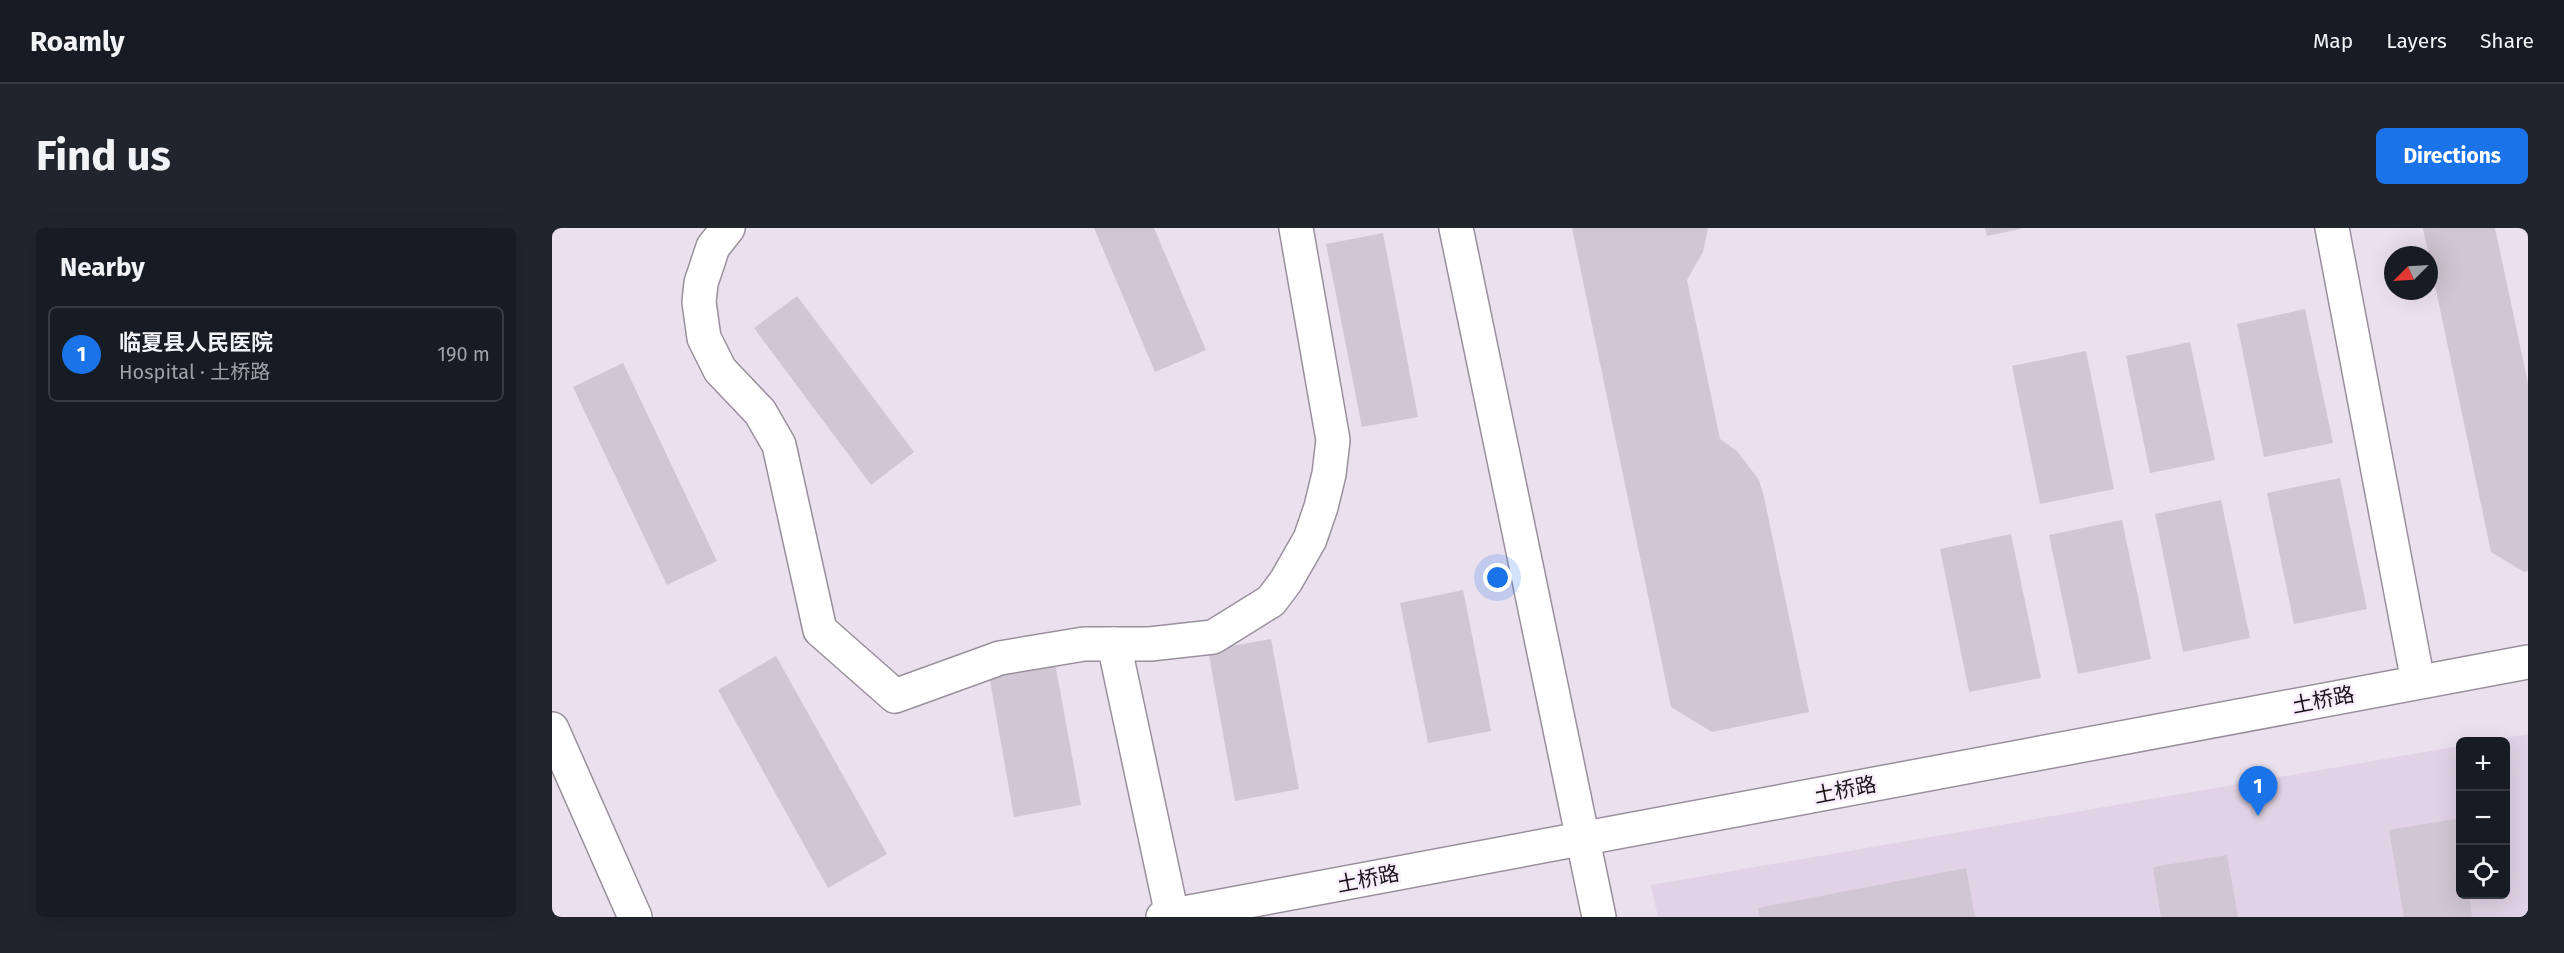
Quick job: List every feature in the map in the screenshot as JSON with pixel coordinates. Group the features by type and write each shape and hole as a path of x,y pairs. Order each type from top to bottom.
{"street":[{"path":"728,228 713,247 701,283 699,302 704,338 720,370 760,411 779,445 820,630 895,696 1000,658 1084,644 1150,644 1213,637 1271,601 1286,581 1310,539 1329,474 1333,440 1296,228"},
{"path":"1456,228 1599,917"},
{"path":"2332,228 2418,682"},
{"path":"1114,644 1167,916"},
{"name":"土桥路","path":"1167,916 2528,662"},
{"path":"552,729 635,917"}],"shaded area":[{"path":"2528,734 2528,917 1658,917 1651,885 2456,747 2456,899 2510,899 2510,737"}],"building":[{"path":"1094,228 1154,228 1206,350 1155,372"},
{"path":"1572,228 1708,228 1703,252 1687,280 1720,439 1737,451 1759,480 1809,712 1712,732 1671,707"},
{"path":"1985,228 2021,228 2021,229 1987,236"},
{"path":"2423,228 2495,228 2528,383 2528,571 2524,572 2491,552 2438,299 2438,246 2427,246"},
{"path":"1383,233 1418,417 1362,427 1326,244"},
{"path":"797,296 914,452 871,485 754,328"},
{"path":"2305,309 2333,443 2264,457 2237,324"},
{"path":"2190,342 2215,460 2150,473 2126,356"},
{"path":"2086,351 2114,489 2040,504 2012,366"},
{"path":"623,363 717,561 667,585 573,387"},
{"path":"2340,478 2367,609 2294,624 2267,493"},
{"path":"2221,500 2250,638 2183,652 2155,514"},
{"path":"2122,520 2151,659 2078,674 2049,535"},
{"path":"2011,534 2041,678 1969,692 1940,549"},
{"path":"1463,590 1491,731 1428,743 1400,603"},
{"path":"1271,639 1299,789 1235,801 1208,650"},
{"path":"776,656 887,854 828,888 718,690"},
{"path":"1055,663 1081,805 1014,817 989,675"},
{"path":"2456,819 2456,899 2470,899 2472,917 2404,917 2389,830"},
{"path":"2227,855 2238,917 2161,917 2153,867"},
{"path":"1966,868 1975,917 1760,917 1758,908"}],"place":[{"name":"临夏县人民医院","path":"2258,816"}]}
